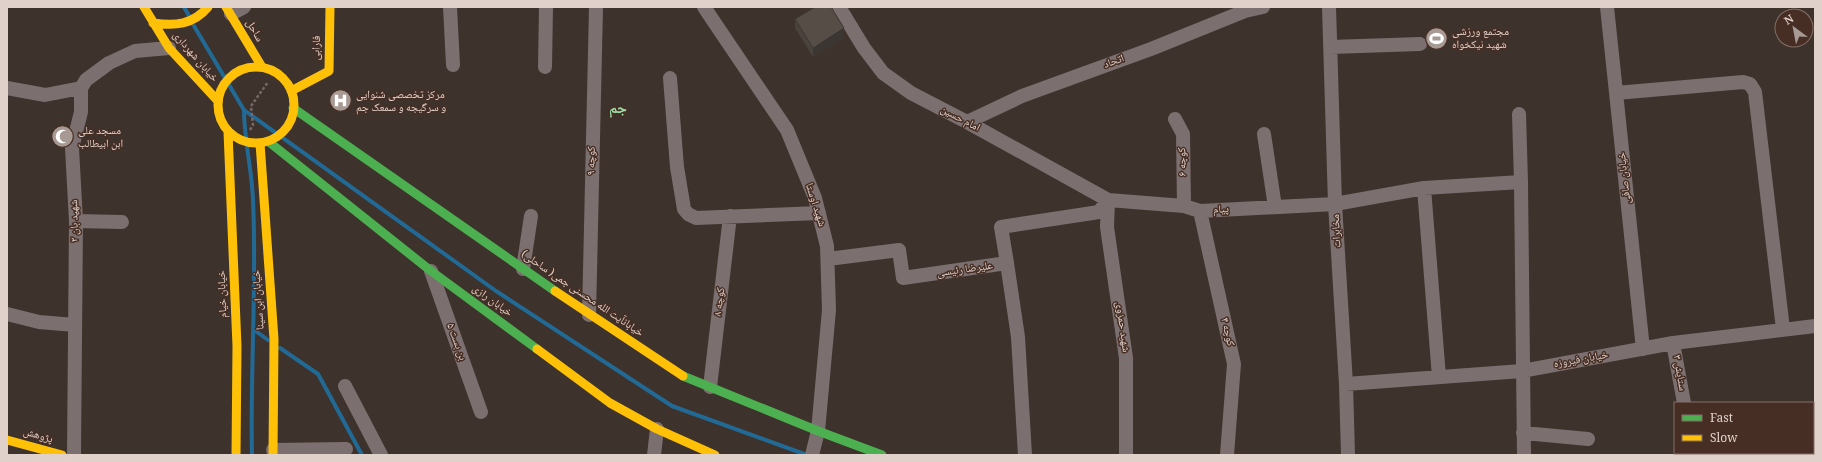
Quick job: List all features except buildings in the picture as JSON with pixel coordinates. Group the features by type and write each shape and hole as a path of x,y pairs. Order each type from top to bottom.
{"main road":[{"name":"خیابان شهرداری","path":"144,7 169,48 217,100"},
{"path":"153,23 171,25 187,24 198,18 208,7"},
{"name":"فارابی","path":"291,91 328,71 330,7"},
{"name":"ساحل","path":"228,11 262,67"},
{"path":"251,66 262,67 275,72 282,77 291,91 293,108 292,116 287,128 284,132 265,142 236,136 219,117 217,100 219,91 229,77 242,68 251,66"},
{"name":"خیابانآیت الله محسنی جمی( ساحلی)","path":"293,108 589,315 683,376 818,431 882,455"},
{"name":"خیابان خیام","path":"236,136 236,455"},
{"name":"خیابان رازی","path":"265,142 431,271 610,403 657,429 716,455"},
{"name":"خیابان ابن سینا","path":"265,142 274,339 273,452"},
{"name":"پژوهش","path":"7,440 62,455"}],"street":[{"path":"228,11 244,7"},
{"path":"450,7 454,65"},
{"path":"545,67 546,7"},
{"name":"کوچه ۹","path":"589,315 596,7"},
{"name":"شهید اوستا","path":"704,7 787,130 815,198 828,246 828,310 818,431 812,455"},
{"name":"امام حسین","path":"839,7 864,48 883,73 911,93 967,122 1108,200"},
{"name":"اتحاد","path":"967,122 1022,96 1151,49 1245,11 1262,7"},
{"name":"مخابرات","path":"1329,7 1335,204 1346,384 1348,455"},
{"name":"خیابان صافی","path":"1607,7 1643,349"},
{"path":"1330,47 1420,44"},
{"path":"7,88 44,95 81,88 86,80 109,63 135,51 169,48"},
{"path":"670,78 677,167 684,209 688,214 696,218 819,213"},
{"path":"1616,93 1743,82 1750,84 1755,92 1783,329"},
{"name":"شهید بان ۲","path":"74,455 76,221 72,148 80,112 81,88"},
{"path":"1519,114 1524,455"},
{"name":"کوچه ۶","path":"1175,119 1183,134 1184,206"},
{"path":"1264,134 1275,207"},
{"name":"پیام","path":"1108,200 1184,206 1200,211 1335,204 1424,188 1521,182"},
{"path":"1424,188 1439,377"},
{"path":"1007,263 1001,227 1099,212 1108,200"},
{"name":"شهید حمزوی","path":"1108,200 1107,227 1126,358 1126,455"},
{"name":"کوچه ۴","path":"1200,211 1234,364 1227,455"},
{"path":"523,269 531,216"},
{"name":"کوچه ۸","path":"710,387 730,216"},
{"path":"76,221 122,222"},
{"name":"علیرضا رئیسی","path":"828,259 899,250 903,278 1007,263 1018,337 1025,455"},
{"name":"بن بست ۵","path":"431,271 481,412"},
{"path":"7,314 39,322 76,325"},
{"name":"خیابان فیروزه","path":"1346,384 1522,371 1673,344 1815,326"},
{"name":"ستایش ۳","path":"1673,344 1684,402"},
{"path":"345,386 381,455"},
{"path":"654,455 657,429"},
{"path":"1523,433 1588,440"},
{"path":"273,452 346,449"}],"path":[{"path":"236,136 253,125 251,106 275,72"}],"waterway":[{"path":"184,7 189,16"},
{"path":"194,26 244,110 496,291 672,406 807,455"},
{"path":"244,110 245,132 252,189 254,232 252,455"},
{"path":"253,329 268,340"},
{"path":"280,348 318,374 362,455"}],"traffic: fast":[{"path":"293,108 555,291"},
{"path":"269,142 431,271 537,349"},
{"path":"683,376 818,431 882,455"}],"traffic: slow":[{"path":"144,7 169,48 217,100"},
{"path":"153,23 176,24 190,21 196,18 208,7"},
{"path":"226,7 262,67"},
{"path":"291,91 329,71 330,7"},
{"path":"249,67 263,67 277,73 288,84 294,98 294,105 294,112 291,120 283,132 277,137 263,143 249,143 235,137 224,126 218,112 218,98 224,84 235,73 249,67"},
{"path":"228,132 237,346 236,455"},
{"path":"260,143 274,339 273,455"},
{"path":"555,291 683,376"},
{"path":"537,349 610,403 657,429 715,455"},
{"path":"7,440 62,455"}],"place":[{"name":"مجتمع ورزشی شهید نیکخواه","path":"1437,38"},
{"name":"مرکز تخصصی شنوایی و سرگیجه و سمعک جم","path":"341,101"},
{"name":"مسجد علی ابن ابیطالب","path":"62,137"}],"district":[{"name":"جم","path":"618,110"}]}
